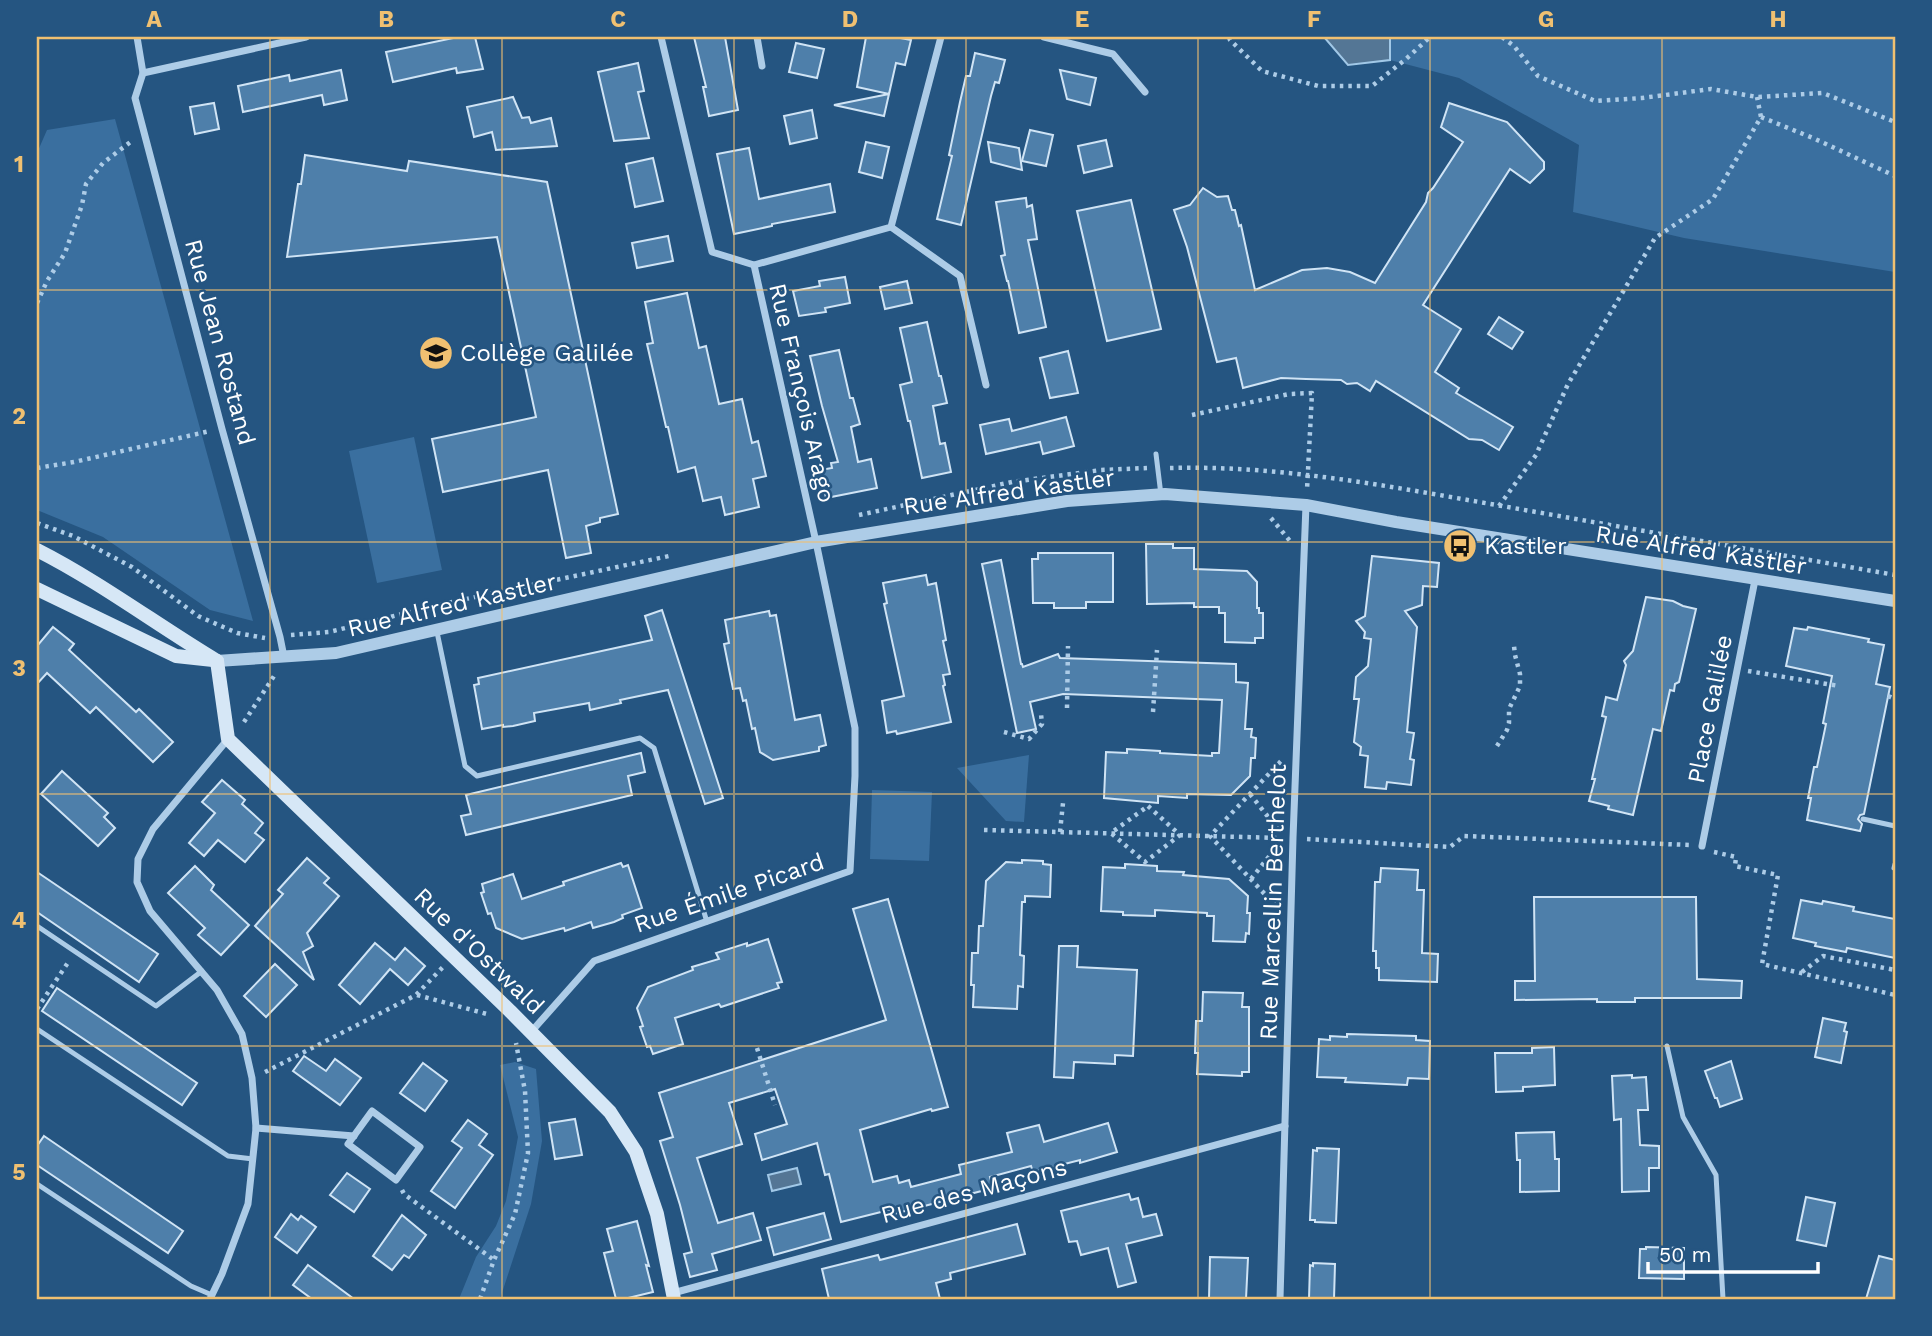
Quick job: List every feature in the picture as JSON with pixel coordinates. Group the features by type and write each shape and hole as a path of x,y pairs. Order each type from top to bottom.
{"main road":[{"path":"37,550 72,568 218,661"},
{"path":"37,589 176,656 218,661"},
{"path":"218,661 228,738"},
{"name":"Rue d'Ostwald","path":"228,738 510,1011 610,1112 636,1152 657,1214 673,1296"}],"street":[{"name":"Rue Jean Rostand","path":"136,37 143,73 135,98 284,657"},
{"path":"143,73 306,37"},
{"name":"Rue François Arago","path":"661,37 712,252 754,265 816,542"},
{"path":"757,37 762,65"},
{"path":"891,228 941,37"},
{"path":"1044,37 1112,54 1145,92"},
{"path":"754,265 891,228 960,276 986,385"},
{"name":"Rue Alfred Kastler","path":"218,661 336,653 816,542 1067,501 1161,495 1306,505 1396,522 1895,601"},
{"name":"Rue Marcellin Berthelot","path":"1280,1299 1306,505"},
{"name":"Rue Émile Picard","path":"530,1032 594,961 850,871 855,729 816,542"},
{"name":"Place Galilée","path":"1702,846 1755,580"},
{"path":"211,1297 248,1204 256,1128 252,1078 242,1034 217,990 150,911 137,882 138,859 153,829 228,738"},
{"path":"372,1111 421,1147 396,1180 348,1144 372,1111"},
{"name":"Rue des Maçons","path":"673,1296 1285,1126"},
{"path":"256,1128 354,1136"}],"lane":[{"path":"1156,454 1161,495"},
{"path":"437,630 465,766 477,776 640,738 654,748 706,922"},
{"path":"1863,819 1895,826"},
{"path":"37,926 156,1006 202,971"},
{"path":"37,1029 228,1156 253,1159"},
{"path":"1667,1046 1683,1117 1716,1175 1723,1299"},
{"path":"37,1184 211,1297"}],"path":[{"path":"1228,37 1262,71 1318,86 1372,86 1430,37"},
{"path":"1502,37 1514,46 1538,76 1595,101 1643,99 1711,89 1757,97 1823,93 1894,120"},
{"path":"1499,506 1536,455 1569,384 1656,238 1713,199 1761,117 1757,97"},
{"path":"1761,117 1895,176"},
{"path":"37,303 65,253 82,205 86,184 103,163 144,132"},
{"path":"1192,415 1289,394 1312,393 1306,505"},
{"path":"37,468 222,429"},
{"path":"1067,708 1068,646"},
{"path":"1497,746 1507,730 1509,709 1520,686 1514,646"},
{"path":"1153,712 1157,650"},
{"path":"228,738 247,719 284,657"},
{"path":"1737,669 1839,686"},
{"path":"1888,696 1895,699"},
{"path":"1004,732 1028,739 1042,724 1041,714"},
{"path":"1210,836 1297,744"},
{"path":"1250,794 1284,838"},
{"path":"1060,832 1063,803"},
{"path":"1111,833 1148,806 1180,835"},
{"path":"984,830 1284,838"},
{"path":"1111,833 1146,862 1180,835"},
{"path":"1210,836 1291,922"},
{"path":"1293,838 1450,847 1464,836 1702,846 1718,854 1736,857 1735,866 1778,875 1762,964 1895,995"},
{"path":"1251,879 1284,838"},
{"path":"38,1006 75,952"},
{"path":"1801,973 1823,956 1895,970"},
{"path":"252,1078 416,995 454,957"},
{"path":"416,995 488,1014"},
{"path":"480,1299 515,1214 528,1153 525,1091 510,1011"},
{"path":"757,1048 775,1105"},
{"path":"396,1180 404,1194 494,1260"}],"shaded area":[{"path":"1324,37 1390,37 1390,60 1348,65"},
{"path":"1390,37 1895,37 1895,272 1684,238 1573,212 1579,145 1459,78 1390,60"},
{"path":"115,119 253,621 210,610 103,537 37,510 37,153 47,130"},
{"path":"414,437 442,570 377,583 349,451"},
{"path":"1029,755 1024,822 1006,821 957,768"},
{"path":"872,790 932,792 929,861 870,859"},
{"path":"515,1062 536,1069 542,1141 531,1204 500,1299 459,1299 476,1257 496,1226 506,1201 518,1137 500,1065"},
{"path":"797,1168 801,1184 772,1191 768,1175"}],"building":[{"path":"458,37 475,37 483,69 457,73 456,68 393,82 386,52"},
{"path":"694,37 725,37 738,110 709,116 703,87 706,87"},
{"path":"866,37 911,40 905,65 896,63 889,94 857,87"},
{"path":"796,43 824,49 817,78 789,72"},
{"path":"975,53 1005,60 999,83 995,82 991,96 961,225 937,219 952,156 949,155 960,102"},
{"path":"638,63 644,91 638,92 649,138 614,141 598,72"},
{"path":"341,70 347,100 324,105 322,95 243,112 238,86 289,75 290,81"},
{"path":"1060,70 1096,78 1090,105 1067,99"},
{"path":"889,94 884,116 834,105"},
{"path":"513,97 522,118 529,117 531,123 551,118 557,146 496,150 492,132 474,137 467,107"},
{"path":"214,103 219,129 195,134 190,107"},
{"path":"1449,103 1507,122 1544,162 1544,169 1530,183 1510,169 1423,305 1461,329 1435,372 1459,388 1456,393 1513,427 1499,450 1482,440 1469,439 1376,381 1370,391 1357,383 1347,384 1341,380 1281,378 1243,388 1236,358 1217,362 1187,247 1174,210 1190,205 1203,188 1217,197 1228,196 1239,226 1241,225 1255,290 1302,270 1327,268 1350,272 1375,283 1426,202 1428,193 1463,142 1441,127"},
{"path":"812,110 817,138 790,144 784,116"},
{"path":"1030,130 1053,135 1046,166 1022,161"},
{"path":"1106,140 1112,166 1084,173 1078,146"},
{"path":"866,142 889,147 882,178 859,172"},
{"path":"988,142 1019,148 1022,170 991,162"},
{"path":"749,148 759,199 830,184 835,212 734,234 717,154"},
{"path":"305,155 407,171 409,161 547,182 618,514 600,518 600,522 586,526 591,553 566,558 548,470 443,492 432,439 536,417 497,237 287,257"},
{"path":"653,158 663,201 635,207 626,164"},
{"path":"1026,198 1027,207 1032,205 1037,239 1028,240 1046,327 1019,333 1001,256 1005,255 996,202"},
{"path":"1131,200 1161,329 1107,341 1077,211"},
{"path":"668,236 673,261 637,268 632,243"},
{"path":"845,277 850,303 825,308 826,312 799,316 793,291 820,286 819,281"},
{"path":"907,281 912,303 885,309 880,287"},
{"path":"687,293 699,348 706,346 719,404 742,399 752,443 758,441 766,476 753,479 759,507 725,515 721,497 703,501 695,467 678,472 647,344 653,343 645,302"},
{"path":"1499,317 1523,332 1512,349 1488,334"},
{"path":"927,322 947,403 933,406 940,444 945,443 951,472 922,478 900,385 912,382 900,328"},
{"path":"839,350 850,398 853,398 860,424 851,427 858,462 871,459 877,488 826,498 820,470 832,468 831,463 838,462 810,356"},
{"path":"1068,351 1078,393 1050,398 1040,358"},
{"path":"1066,417 1074,446 1043,454 1040,442 986,454 980,425 1009,419 1012,431"},
{"path":"1146,544 1173,544 1173,548 1194,548 1194,569 1247,571 1257,582 1257,608 1259,613 1263,613 1263,638 1255,638 1255,643 1225,642 1225,613 1219,613 1219,607 1194,607 1194,603 1147,604"},
{"path":"1038,553 1113,553 1113,602 1086,602 1086,608 1054,608 1054,603 1033,603 1032,559 1038,559"},
{"path":"1372,556 1439,563 1437,587 1423,586 1422,605 1405,611 1417,627 1407,732 1414,733 1410,759 1414,760 1411,785 1387,782 1386,789 1365,787 1368,756 1360,755 1361,747 1354,742 1359,699 1354,699 1356,677 1368,666 1371,639 1364,638 1365,632 1356,621 1365,616"},
{"path":"1001,560 1023,667 1058,654 1060,658 1236,664 1236,682 1248,683 1245,729 1252,729 1251,737 1256,738 1255,758 1251,758 1250,776 1231,795 1187,794 1187,798 1158,796 1158,803 1104,798 1106,752 1127,753 1127,749 1212,756 1212,753 1219,753 1222,700 1063,694 1030,702 1036,729 1017,733 982,564"},
{"path":"926,575 928,585 936,583 946,640 943,641 950,674 943,675 943,686 951,722 897,734 896,731 887,733 882,701 904,696 884,604 887,603 883,583"},
{"path":"1646,597 1673,601 1696,609 1679,682 1675,684 1674,691 1670,690 1661,731 1653,729 1633,815 1589,801 1606,717 1602,716 1606,697 1617,700 1626,665 1624,661 1633,651"},
{"path":"662,610 723,798 705,804 668,690 620,700 621,703 590,710 589,703 534,713 535,721 482,729 474,685 479,684 478,678 652,640 645,616"},
{"path":"769,611 770,616 776,615 795,720 820,715 826,745 819,747 819,751 773,760 760,752 746,700 743,701 740,688 733,689 724,644 729,643 725,620"},
{"path":"53,627 74,644 69,650 136,712 139,709 173,742 153,762 96,707 90,713 47,673 37,684 37,646"},
{"path":"1808,627 1869,639 1868,642 1884,645 1876,684 1890,687 1864,814 1858,819 1862,824 1860,831 1807,820 1811,798 1808,798 1826,724 1823,723 1832,676 1786,666 1794,628 1807,630"},
{"path":"641,753 645,772 628,776 632,795 466,835 461,816 471,814 466,795"},
{"path":"62,771 108,813 104,817 115,828 98,846 41,794"},
{"path":"222,780 245,800 242,804 263,823 255,833 264,840 245,862 218,840 204,856 189,843 215,813 202,802"},
{"path":"307,858 329,878 324,883 339,896 307,933 313,946 303,952 314,980 255,926 283,894 278,890"},
{"path":"1022,860 1043,861 1043,864 1051,865 1050,897 1025,896 1025,902 1022,902 1020,955 1024,956 1023,987 1018,986 1017,1009 973,1007 972,953 978,953 986,881 1006,862 1022,863"},
{"path":"621,863 623,867 628,865 642,908 622,915 623,918 614,922 593,928 591,922 565,931 564,928 522,939 496,928 481,893 484,892 482,884 513,874 522,899"},
{"path":"1125,864 1157,866 1157,871 1184,872 1183,875 1229,879 1248,896 1249,934 1246,933 1245,942 1213,941 1214,916 1207,916 1207,913 1155,910 1155,916 1101,911 1103,867 1125,868"},
{"path":"195,866 214,885 211,890 249,925 221,955 198,935 205,928 168,893"},
{"path":"1381,868 1418,870 1417,890 1424,890 1422,953 1438,954 1437,982 1379,980 1376,951 1373,951 1375,882 1380,882"},
{"path":"37,872 158,954 139,982 37,912"},
{"path":"1534,897 1696,897 1697,979 1742,981 1741,998 1635,998 1635,1002 1597,1002 1597,999 1515,1000 1515,981 1535,981"},
{"path":"888,899 948,1107 932,1111 931,1109 860,1130 873,1182 897,1176 899,1183 909,1180 911,1187 961,1174 959,1165 1012,1152 1007,1133 1039,1125 1044,1142 1108,1123 1117,1152 1080,1163 1080,1160 1033,1172 1031,1166 990,1177 993,1188 890,1215 889,1210 841,1222 829,1174 825,1175 817,1143 762,1160 755,1134 787,1124 775,1089 729,1103 742,1144 697,1158 718,1223 753,1213 761,1240 712,1254 717,1270 690,1277 684,1254 692,1252 660,1141 673,1137 659,1093 886,1020 853,909"},
{"path":"1801,900 1854,907 1853,911 1895,919 1895,958 1847,948 1846,952 1815,946 1816,943 1793,938"},
{"path":"768,939 782,982 777,983 779,988 721,1007 719,1004 675,1018 683,1044 653,1054 650,1046 647,1047 640,1027 643,1026 637,1008 648,987 693,970 692,967 719,959 716,953"},
{"path":"375,943 395,960 405,948 425,966 408,985 390,969 360,1004 339,985"},
{"path":"1059,946 1078,946 1077,967 1137,970 1133,1056 1115,1055 1115,1064 1074,1062 1073,1078 1054,1077"},
{"path":"275,964 297,985 266,1017 244,996"},
{"path":"57,988 197,1083 182,1105 42,1011"},
{"path":"1203,992 1243,993 1242,1007 1249,1007 1249,1072 1242,1072 1242,1076 1197,1074 1196,1021 1202,1021"},
{"path":"1823,1018 1846,1023 1844,1031 1847,1032 1841,1063 1815,1057"},
{"path":"1347,1034 1416,1036 1416,1040 1430,1041 1429,1079 1408,1078 1407,1085 1345,1082 1346,1078 1317,1077 1319,1039 1330,1040 1330,1036 1347,1037"},
{"path":"1554,1047 1555,1085 1523,1087 1523,1091 1496,1092 1495,1053 1532,1053 1532,1048"},
{"path":"304,1056 326,1071 335,1059 361,1078 340,1105 293,1071"},
{"path":"1731,1061 1742,1099 1720,1107 1705,1071"},
{"path":"423,1063 447,1081 425,1111 400,1093"},
{"path":"1632,1075 1632,1078 1646,1077 1648,1110 1638,1110 1640,1145 1659,1146 1659,1168 1649,1168 1649,1191 1622,1192 1621,1119 1614,1120 1612,1076"},
{"path":"575,1119 582,1155 555,1159 549,1123"},
{"path":"468,1120 487,1134 479,1145 493,1155 455,1208 431,1191 462,1148 452,1141"},
{"path":"1554,1132 1555,1159 1559,1159 1559,1191 1520,1192 1520,1160 1517,1160 1516,1133"},
{"path":"44,1136 183,1231 168,1253 37,1165 37,1146"},
{"path":"1317,1148 1339,1149 1336,1223 1310,1220 1313,1150 1317,1151"},
{"path":"347,1173 370,1189 354,1212 330,1195"},
{"path":"1129,1194 1131,1200 1138,1198 1143,1217 1156,1214 1162,1235 1126,1244 1136,1282 1118,1287 1108,1248 1081,1255 1077,1241 1069,1242 1061,1211"},
{"path":"1806,1197 1835,1203 1826,1246 1797,1240"},
{"path":"824,1213 831,1239 774,1255 767,1228"},
{"path":"291,1214 298,1220 301,1216 316,1227 297,1253 275,1237"},
{"path":"402,1215 426,1235 409,1258 404,1255 392,1270 373,1256"},
{"path":"637,1221 653,1292 616,1299 604,1253 613,1251 607,1229"},
{"path":"1017,1224 1025,1254 950,1273 951,1279 936,1283 940,1299 829,1299 822,1269 878,1255 880,1260"},
{"path":"1684,1248 1684,1279 1639,1278 1640,1249"},
{"path":"1879,1256 1895,1260 1895,1299 1866,1299"},
{"path":"1210,1257 1248,1258 1246,1299 1209,1299"},
{"path":"1313,1263 1335,1264 1334,1299 1309,1299 1310,1265 1313,1266"},
{"path":"308,1265 354,1299 312,1299 293,1285"}],"place":[{"name":"Collège Galilée","path":"436,353"},
{"name":"Kastler","path":"1460,546"}]}
